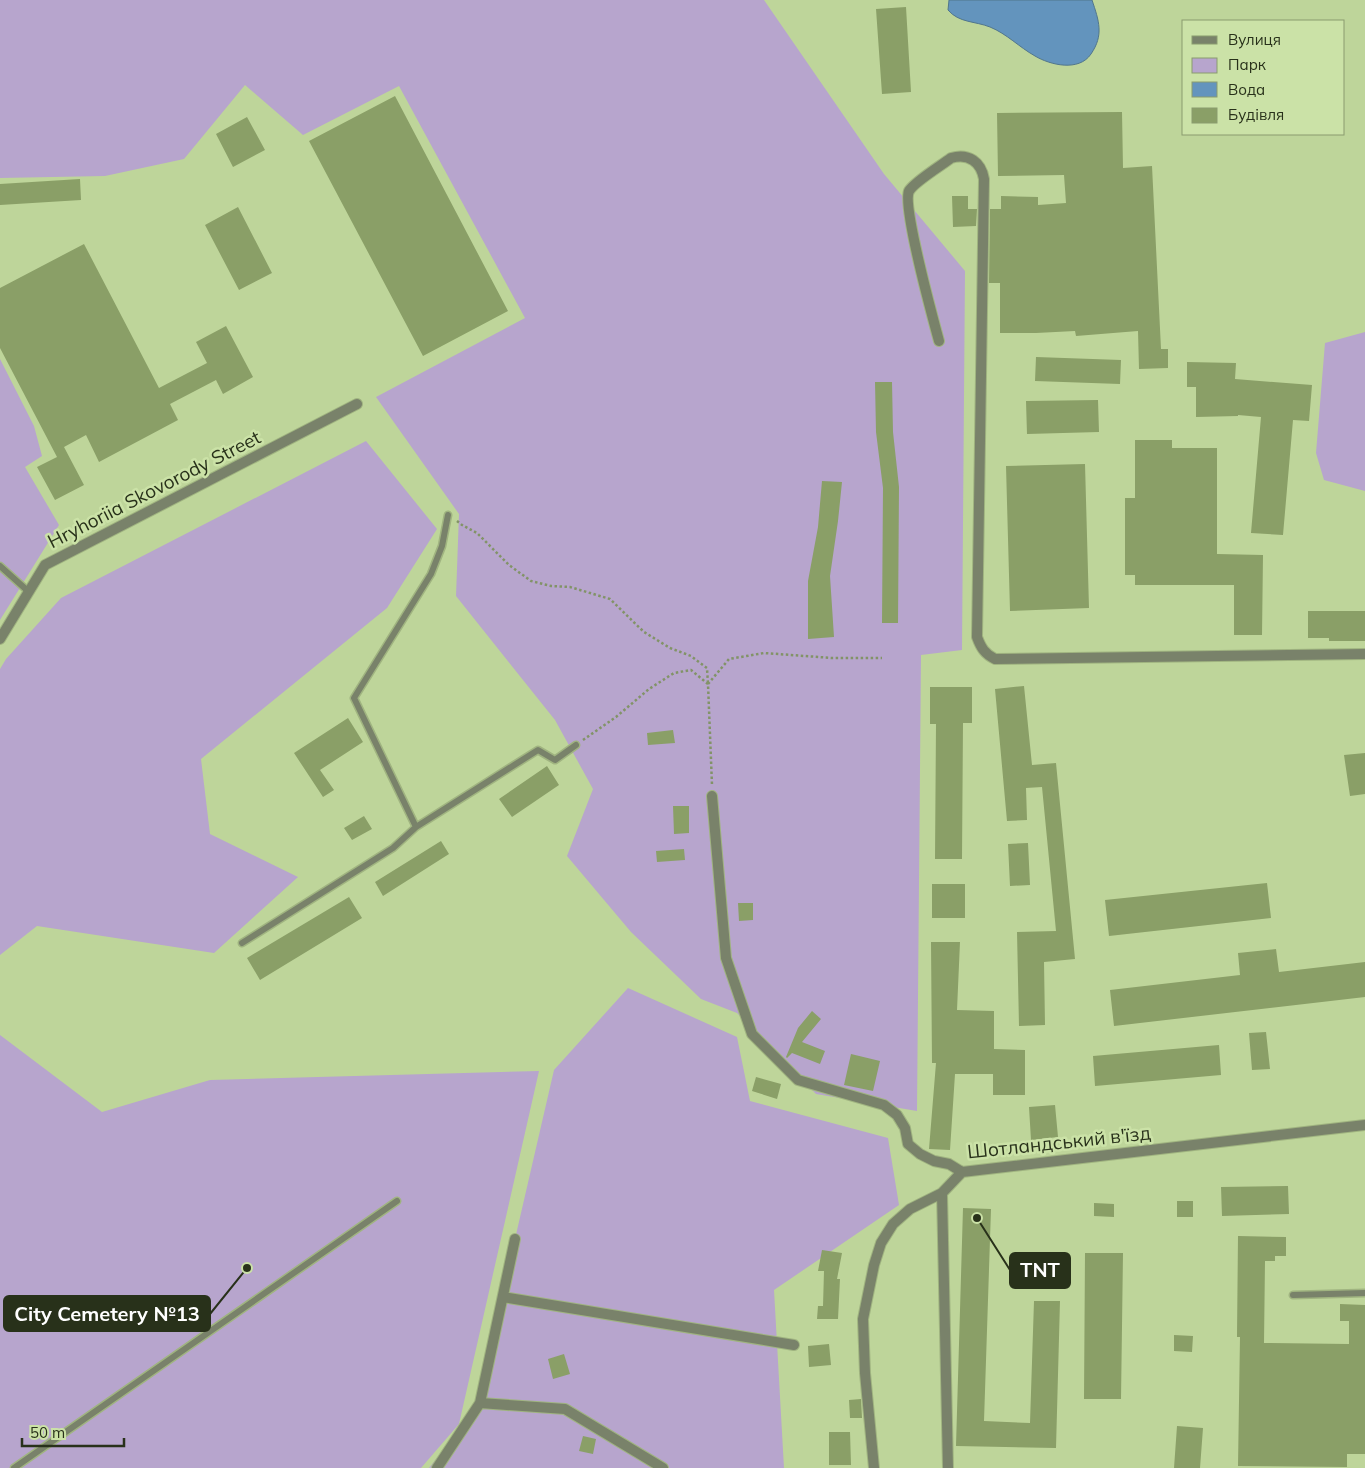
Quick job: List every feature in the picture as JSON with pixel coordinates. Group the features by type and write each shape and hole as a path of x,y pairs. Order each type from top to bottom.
{"street":[{"path":"939,341 920,263 907,198 912,187 951,158 959,156 974,160 983,172 984,180 977,638 980,647 987,654 995,659 1365,654"},
{"name":"Hryhoriia Skovorody Street","path":"0,639 45,565 356,404"},
{"name":"Шотландський в'їзд","path":"712,796 726,958 752,1034 798,1080 884,1105 897,1115 905,1128 908,1144 920,1154 934,1161 949,1164 962,1172 1365,1125"},
{"path":"874,1468 863,1319 874,1265 881,1243 893,1224 910,1209 942,1193 962,1172"},
{"path":"942,1193 948,1468"},
{"path":"437,1468 480,1403 515,1239"},
{"path":"503,1297 794,1345"},
{"path":"480,1403 565,1409 663,1468"}],"lane":[{"path":"416,827 354,698 430,574 442,546 448,515"},
{"path":"0,566 29,592"},
{"path":"242,943 392,848 416,827 538,750 555,760 576,746"},
{"path":"14,1468 397,1201"},
{"path":"1293,1294 1365,1293"}],"path":[{"path":"456,515 456,520 477,533 509,565 531,581 551,586 570,587 610,599 644,632 670,648 691,656 707,668 712,796"},
{"path":"708,684 728,659 764,653 832,658 882,658"},
{"path":"576,746 674,672 691,670 708,684"}],"green space":[{"path":"0,0 764,0 884,174 965,271 962,650 921,655 917,1111 816,1094 737,1013 701,999 631,932 567,856 593,789 555,720 456,596 459,514 376,397 525,318 399,86 303,135 245,85 184,159 105,176 0,178"},
{"path":"1365,332 1365,491 1324,480 1316,453 1325,343"},
{"path":"0,359 34,426 42,456 25,467 59,525 0,620"},
{"path":"366,441 437,529 387,608 201,759 210,834 298,877 214,953 37,926 0,955 0,669 6,659 61,598"},
{"path":"628,988 737,1037 750,1101 888,1138 899,1205 774,1290 784,1468 429,1468 480,1403 554,1070"},
{"path":"0,1035 102,1112 210,1080 539,1071 459,1424 421,1468 0,1468"}],"water":[{"path":"949,0 1092,0 1098,21 1098,41 1086,60 1079,63 1064,65 1048,62 996,30 952,14 948,10"}],"building":[{"path":"906,7 911,92 882,94 876,9"},
{"path":"395,96 508,311 423,356 309,141"},
{"path":"1122,112 1123,168 1152,166 1161,349 1168,349 1168,368 1139,369 1138,331 1076,336 1075,331 1000,333 1000,283 989,283 990,209 1001,209 1001,196 1038,197 1038,205 1066,203 1064,175 998,176 997,113"},
{"path":"247,117 265,150 233,167 216,134"},
{"path":"80,179 81,200 0,205 0,184"},
{"path":"952,196 968,196 968,209 977,209 976,226 953,227"},
{"path":"238,207 272,273 239,290 205,225"},
{"path":"84,244 159,388 207,363 196,342 226,326 253,377 223,394 216,380 170,404 178,420 99,462 86,435 64,447 84,485 55,500 37,467 57,457 0,348 0,288"},
{"path":"1036,357 1121,360 1120,384 1035,381"},
{"path":"1187,362 1236,363 1235,379 1312,385 1309,421 1293,420 1283,535 1251,533 1261,417 1238,415 1196,417 1196,387 1187,387"},
{"path":"875,382 892,382 893,432 899,487 898,623 882,623 883,488 876,432"},
{"path":"1098,400 1099,432 1027,434 1026,401"},
{"path":"1135,440 1172,440 1172,448 1217,448 1217,554 1263,555 1262,635 1234,635 1234,585 1135,585 1135,575 1125,575 1125,498 1135,498"},
{"path":"1085,464 1089,608 1010,611 1006,466"},
{"path":"822,481 842,482 830,576 834,637 808,639 808,581 818,527"},
{"path":"1308,611 1365,611 1365,641 1329,641 1329,638 1308,638"},
{"path":"1024,686 1032,765 1056,763 1075,959 1044,962 1045,1025 1019,1026 1017,932 1056,931 1042,787 1026,788 1027,820 1007,821 995,689"},
{"path":"930,687 972,687 972,723 963,723 962,859 935,859 936,724 930,724"},
{"path":"348,718 363,742 320,770 334,790 323,797 294,753"},
{"path":"673,730 675,743 648,745 647,733"},
{"path":"1365,753 1365,794 1350,796 1344,755"},
{"path":"547,766 559,785 512,817 499,799"},
{"path":"673,806 689,806 689,833 674,834"},
{"path":"364,816 372,829 352,840 344,828"},
{"path":"441,841 449,854 383,896 375,882"},
{"path":"1028,843 1030,885 1010,886 1008,844"},
{"path":"684,849 685,860 657,862 656,851"},
{"path":"1267,883 1271,918 1109,936 1105,900"},
{"path":"932,884 965,884 965,918 932,918"},
{"path":"349,897 362,918 260,980 247,958"},
{"path":"738,903 753,903 753,920 739,921"},
{"path":"931,942 960,942 957,1010 994,1011 994,1049 1025,1050 1025,1095 993,1095 993,1074 955,1074 950,1150 929,1149 936,1063 932,1063"},
{"path":"1276,949 1279,972 1365,962 1365,997 1114,1026 1110,990 1240,975 1238,953"},
{"path":"812,1011 821,1019 802,1042 825,1051 820,1064 792,1053 786,1057 798,1028"},
{"path":"1266,1032 1270,1069 1252,1070 1249,1033"},
{"path":"1219,1045 1221,1075 1095,1086 1093,1056"},
{"path":"851,1054 880,1061 873,1091 844,1085"},
{"path":"756,1077 781,1084 777,1099 752,1091"},
{"path":"1055,1105 1058,1137 1031,1140 1029,1107"},
{"path":"1288,1186 1289,1214 1222,1216 1221,1187"},
{"path":"1177,1201 1193,1201 1193,1217 1177,1217"},
{"path":"1094,1203 1114,1204 1114,1217 1094,1216"},
{"path":"963,1208 991,1209 984,1421 1030,1423 1034,1301 1060,1301 1056,1448 956,1446"},
{"path":"1238,1236 1286,1237 1286,1256 1275,1256 1275,1261 1265,1261 1264,1343 1349,1344 1349,1321 1340,1321 1340,1304 1365,1305 1365,1454 1347,1454 1347,1467 1238,1466 1240,1337 1237,1337"},
{"path":"822,1250 842,1253 837,1279 840,1279 838,1319 817,1319 818,1306 823,1306 824,1271 818,1271"},
{"path":"1085,1253 1123,1253 1121,1399 1084,1399"},
{"path":"1174,1335 1193,1336 1192,1352 1174,1351"},
{"path":"829,1344 831,1365 809,1367 808,1346"},
{"path":"564,1354 570,1374 553,1379 548,1359"},
{"path":"861,1399 862,1418 850,1418 849,1400"},
{"path":"1177,1426 1203,1428 1200,1468 1174,1468"},
{"path":"829,1432 850,1432 851,1465 829,1465"},
{"path":"583,1436 596,1439 593,1454 579,1451"}],"place":[{"name":"TNT","path":"977,1218"},
{"name":"City Cemetery №13","path":"247,1268"}]}
